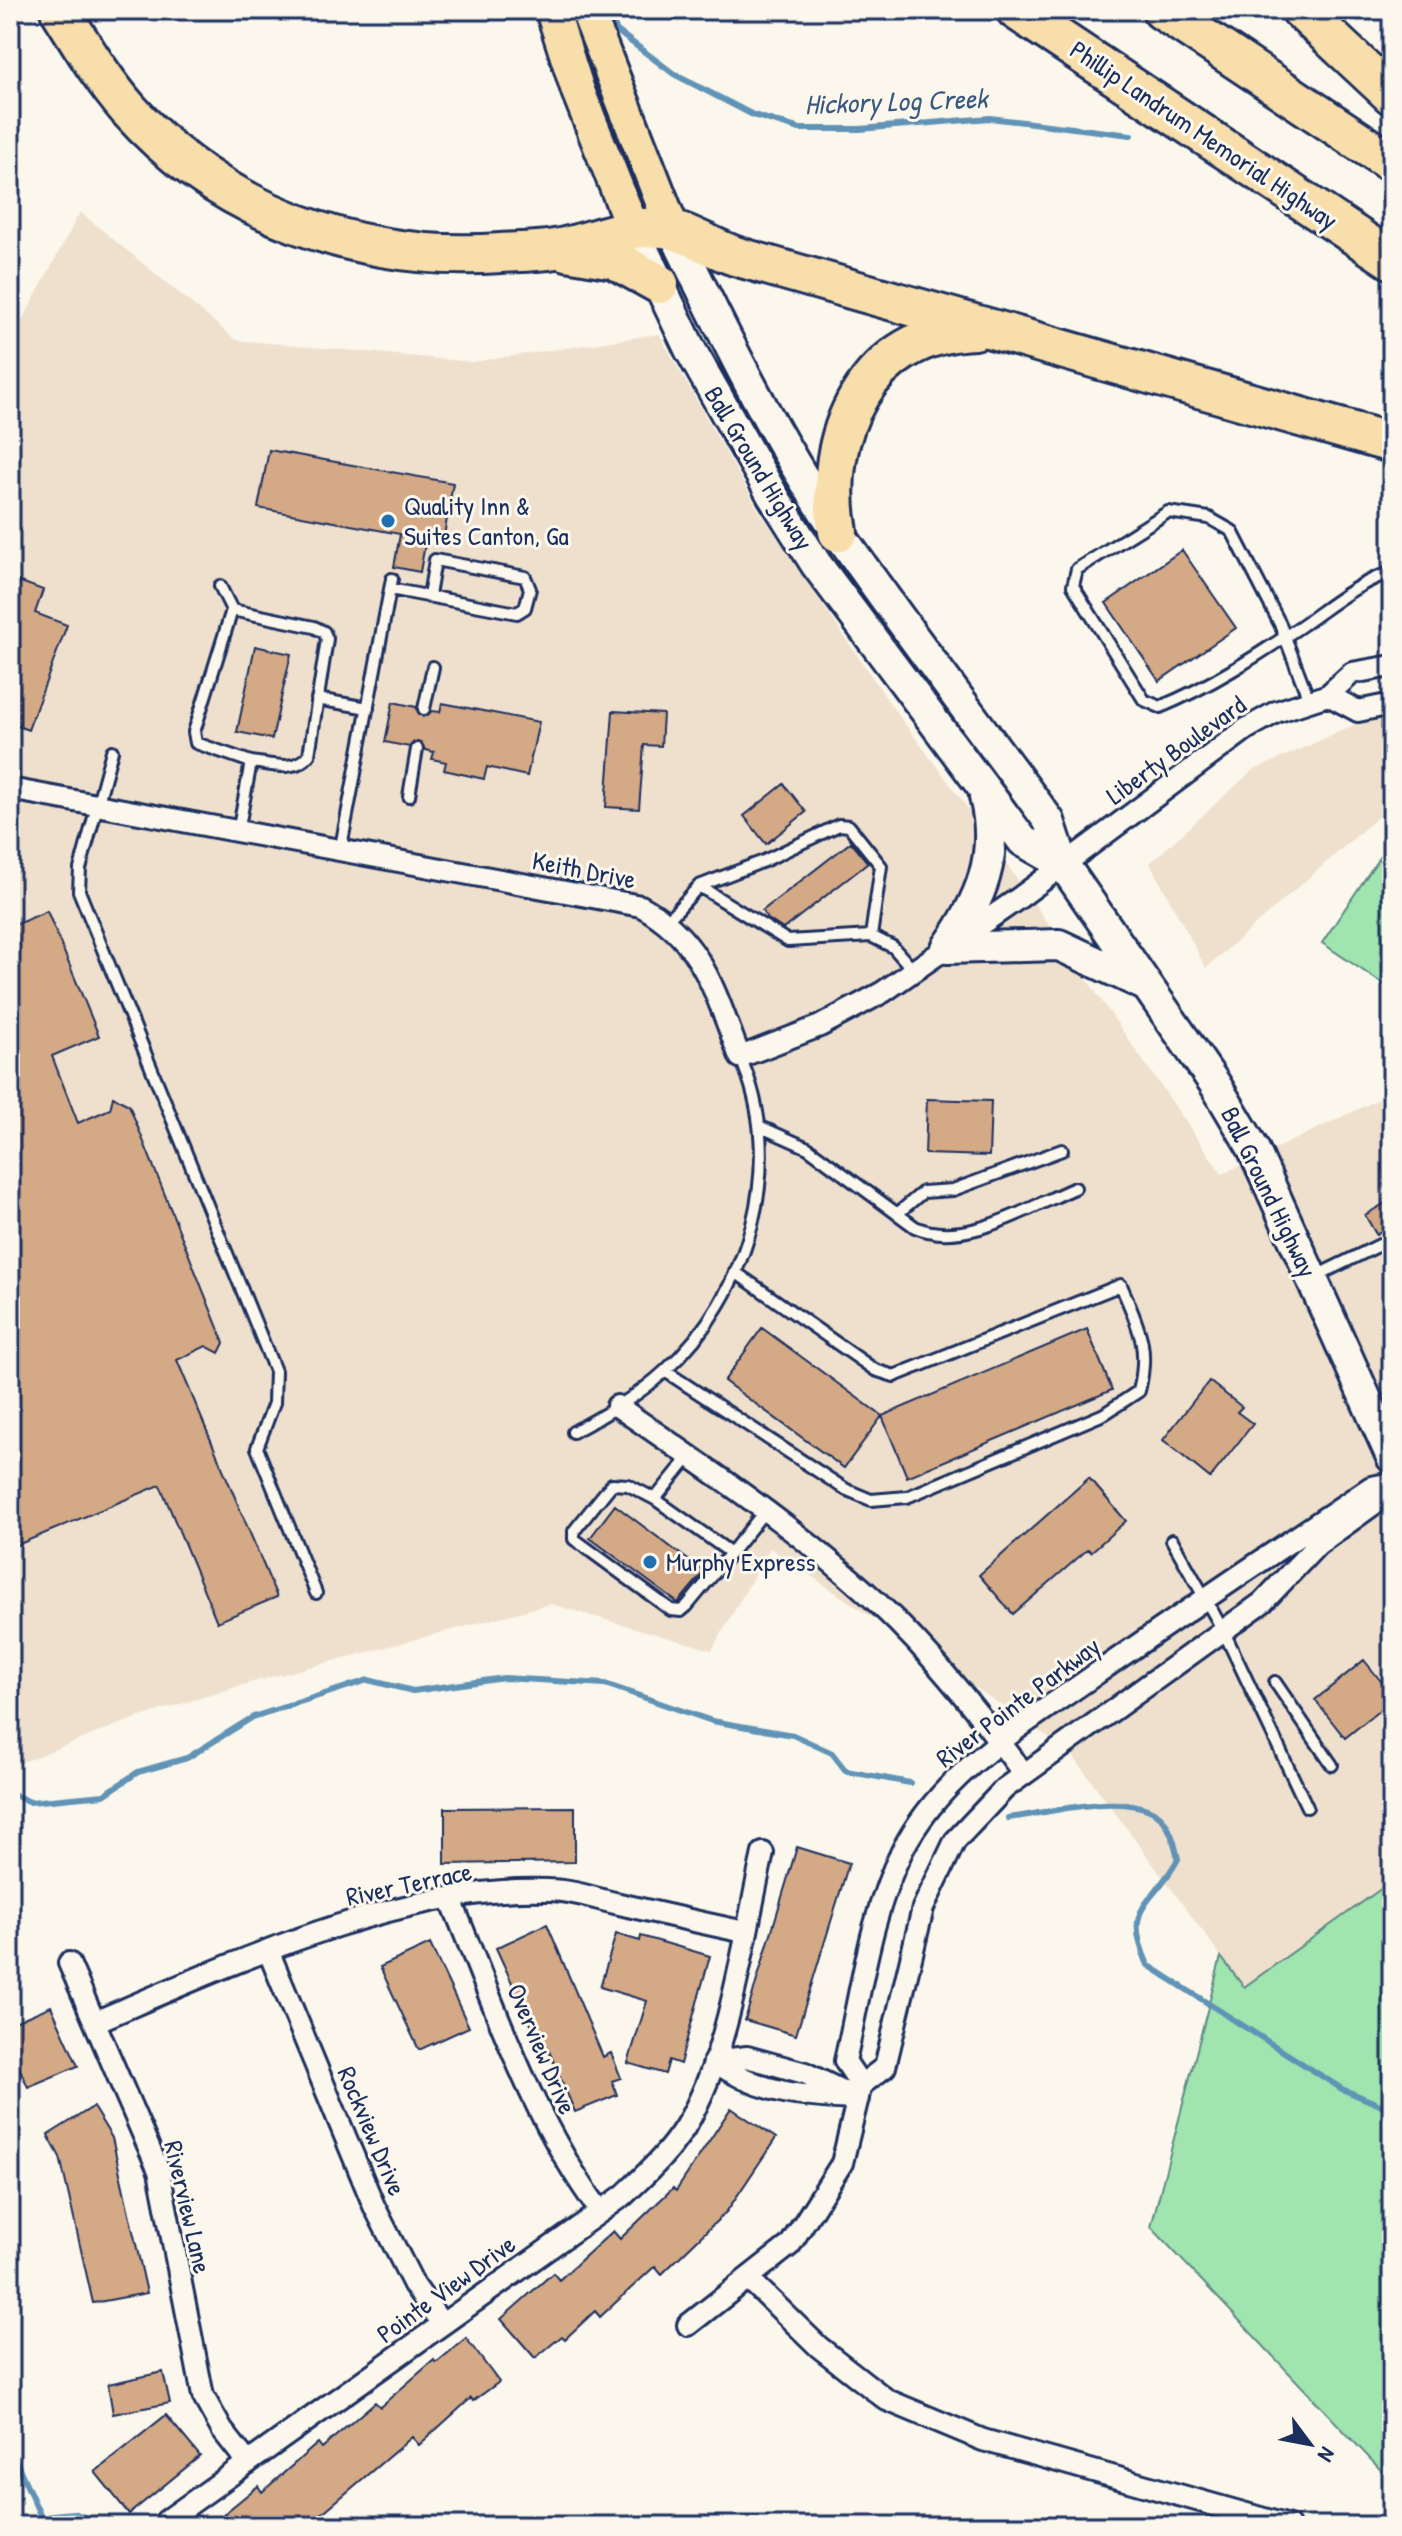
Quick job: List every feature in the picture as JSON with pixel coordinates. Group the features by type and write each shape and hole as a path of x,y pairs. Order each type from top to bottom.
{"highway":[{"path":"60,10 95,67 148,130 201,173 270,213 341,239 409,252 452,255 553,249 633,229 673,230 735,256 1392,443"},
{"name":"Phillip Landrum Memorial Highway","path":"1016,10 1392,260"},
{"path":"1162,10 1392,163"},
{"path":"1301,10 1392,95"},
{"path":"553,249 614,259 659,284"},
{"path":"838,532 832,501 833,470 842,431 857,396 879,369 929,338 953,331 988,330"}],"main road":[{"name":"Ball Ground Highway","path":"552,10 578,91 633,229 720,404 802,541 982,787 1023,841 1063,864"},
{"path":"587,10 673,230"},
{"name":"Ball Ground Highway","path":"673,230 752,390 838,532 1049,821 1063,864 1215,1084 1253,1148 1392,1457"},
{"path":"947,948 975,904 990,859 991,819 982,787"},
{"path":"947,948 1059,945 1147,986"}],"street":[{"name":"Liberty Boulevard","path":"1063,864 1246,729 1276,712 1319,698 1352,673 1392,666"},
{"path":"1319,698 1358,711 1392,704"},
{"name":"Keith Drive","path":"10,789 641,906 667,921 694,950 740,1057"},
{"path":"740,1057 820,1026 914,971 1063,864"},
{"path":"617,1406 764,1512 889,1614 1001,1743 1024,1774"},
{"name":"River Pointe Parkway","path":"859,2092 845,2061 888,1882 923,1816 948,1786 1001,1743 1205,1597 1371,1487 1392,1483"},
{"path":"688,2325 790,2245 842,2163 859,2092 885,2067 917,1930 936,1873 955,1841 980,1811 1024,1774 1263,1602 1317,1545 1392,1491"},
{"name":"Pointe View Drive","path":"166,2521 637,2184 671,2147 687,2124 714,2061 763,1853"},
{"name":"River Terrace","path":"97,2021 268,1950 360,1920 509,1890 552,1890 745,1932"},
{"name":"Overview Drive","path":"451,1900 540,2117 568,2168 600,2211"},
{"name":"Rockview Drive","path":"268,1950 374,2206 414,2285 442,2324"},
{"name":"Riverview Lane","path":"69,1963 97,2021 159,2171 203,2396 222,2430 248,2463"},
{"path":"714,2061 741,2080 800,2097 859,2092"},
{"path":"748,2278 819,2347 887,2400 983,2440 1289,2526"}],"lane":[{"path":"1319,698 1285,636 1232,531 1209,518 1168,512 1077,569 1073,586 1144,700 1160,707 1180,699 1285,636 1370,579 1392,572"},
{"path":"340,852 391,584 429,596 517,613 525,608 530,589 525,577 435,560 429,596"},
{"path":"220,586 232,610 194,732 196,743 251,762 293,766 302,763 309,755 327,639 324,632 232,610"},
{"path":"424,709 433,667"},
{"path":"317,699 368,708"},
{"path":"409,796 417,749"},
{"path":"112,751 80,869 79,891 275,1371 273,1410 257,1448 316,1593"},
{"path":"238,832 251,762"},
{"path":"667,921 699,886 764,861 839,825 849,826 881,866 871,936"},
{"path":"699,886 788,941 871,936 893,947 914,971"},
{"path":"573,1432 617,1406 665,1371 697,1336 735,1272 758,1195 761,1127 754,1088 740,1057"},
{"path":"761,1127 808,1148 926,1232 957,1235 1075,1188"},
{"path":"897,1214 923,1192 953,1190 1062,1150"},
{"path":"1312,1278 1392,1239"},
{"path":"665,1371 845,1489 871,1500 907,1497 1104,1414 1139,1391 1146,1362 1145,1343 1121,1285 894,1376 875,1370 735,1272"},
{"path":"655,1499 689,1457"},
{"path":"731,1553 655,1499 628,1485 612,1484 574,1531 574,1539 671,1610 681,1611 687,1606 731,1553 764,1512"},
{"path":"1172,1540 1224,1632 1307,1807"},
{"path":"1275,1682 1332,1765"}],"shaded area":[{"path":"80,212 236,340 473,362 659,334 758,509 893,708 967,807 1222,1174 1392,1093 1392,1881 1244,1987 1070,1752 770,1548 712,1650 550,1604 249,1683 133,1719 10,1767 10,344"},
{"path":"1392,716 1392,810 1388,808 1206,968 1150,863 1252,771 1365,720"}],"green space":[{"path":"1385,849 1392,854 1392,990 1322,943"},
{"path":"1392,1881 1392,2482 1151,2227 1221,1957 1244,1987"}],"water":[{"path":"73,2511 117,2526 24,2526 52,2513"}],"building":[{"name":"Quality Inn & Suites Canton, Ga","path":"269,450 453,483 443,542 426,539 420,572 394,567 400,534 258,508"},
{"path":"1182,550 1236,628 1159,681 1106,603"},
{"path":"10,578 43,590 35,613 67,625 28,730 10,723"},
{"path":"255,646 291,654 272,739 237,732"},
{"path":"393,702 416,707 423,717 432,711 440,712 442,703 539,722 527,776 487,767 484,779 444,770 446,762 432,759 434,752 425,750 421,742 414,742 409,747 385,742"},
{"path":"613,711 663,714 661,746 644,745 639,809 606,807"},
{"path":"784,784 806,812 766,844 744,816"},
{"path":"851,842 868,863 783,929 768,919 762,911"},
{"path":"47,911 99,1036 52,1056 78,1123 110,1109 113,1097 129,1105 224,1343 219,1353 206,1346 177,1360 277,1597 217,1622 160,1485 10,1548 10,927"},
{"path":"927,1099 991,1101 989,1156 925,1154"},
{"path":"1392,1199 1392,1224 1376,1234 1365,1215"},
{"path":"762,1328 882,1416 844,1468 724,1381"},
{"path":"1087,1329 1112,1390 907,1477 882,1416"},
{"path":"1209,1381 1242,1407 1237,1412 1253,1424 1210,1478 1163,1440"},
{"path":"1089,1478 1126,1521 1091,1552 1088,1549 1013,1614 979,1575"},
{"path":"615,1505 704,1572 678,1603 590,1538"},
{"path":"1364,1660 1392,1695 1392,1700 1345,1738 1315,1700"},
{"path":"575,1807 575,1862 445,1864 445,1808"},
{"path":"797,1847 849,1863 796,2035 745,2020"},
{"path":"547,1924 603,2057 611,2053 621,2078 612,2081 617,2095 575,2112 540,2030 535,2033 496,1948"},
{"path":"616,1934 640,1941 641,1936 710,1956 680,2064 669,2060 665,2074 628,2063 647,2001 600,1987"},
{"path":"430,1944 469,2027 419,2050 380,1967"},
{"path":"51,2006 78,2066 28,2087 10,2048 10,2024"},
{"path":"93,2107 112,2138 147,2293 93,2303 60,2157 48,2135"},
{"path":"731,2108 776,2138 727,2211 662,2274 655,2266 600,2317 595,2311 565,2339 562,2336 535,2358 501,2319 553,2273 559,2280 613,2231 620,2239 673,2188 676,2191"},
{"path":"466,2338 499,2382 473,2401 471,2398 419,2445 412,2437 307,2526 209,2526 258,2486 262,2492 318,2443 322,2448 375,2402 380,2407 434,2360 436,2363"},
{"path":"163,2372 170,2403 113,2414 108,2384"},
{"path":"166,2415 200,2456 129,2514 95,2472"}],"waterway":[{"name":"Hickory Log Creek","path":"605,10 617,31 674,74 753,115 800,129 860,129 990,118 1131,135"},
{"path":"10,1793 30,1802 104,1795 138,1772 187,1758 253,1717 368,1680 413,1691 504,1678 605,1684 712,1721 793,1735 832,1753 846,1771 910,1783"},
{"path":"1008,1818 1105,1804 1142,1807 1157,1814 1169,1829 1178,1859 1139,1918 1140,1945 1148,1965 1342,2089 1392,2110"},
{"path":"10,2448 41,2517"}],"place":[{"name":"Quality Inn & Suites Canton, Ga","path":"388,521"},
{"name":"Murphy Express","path":"650,1562"}]}
